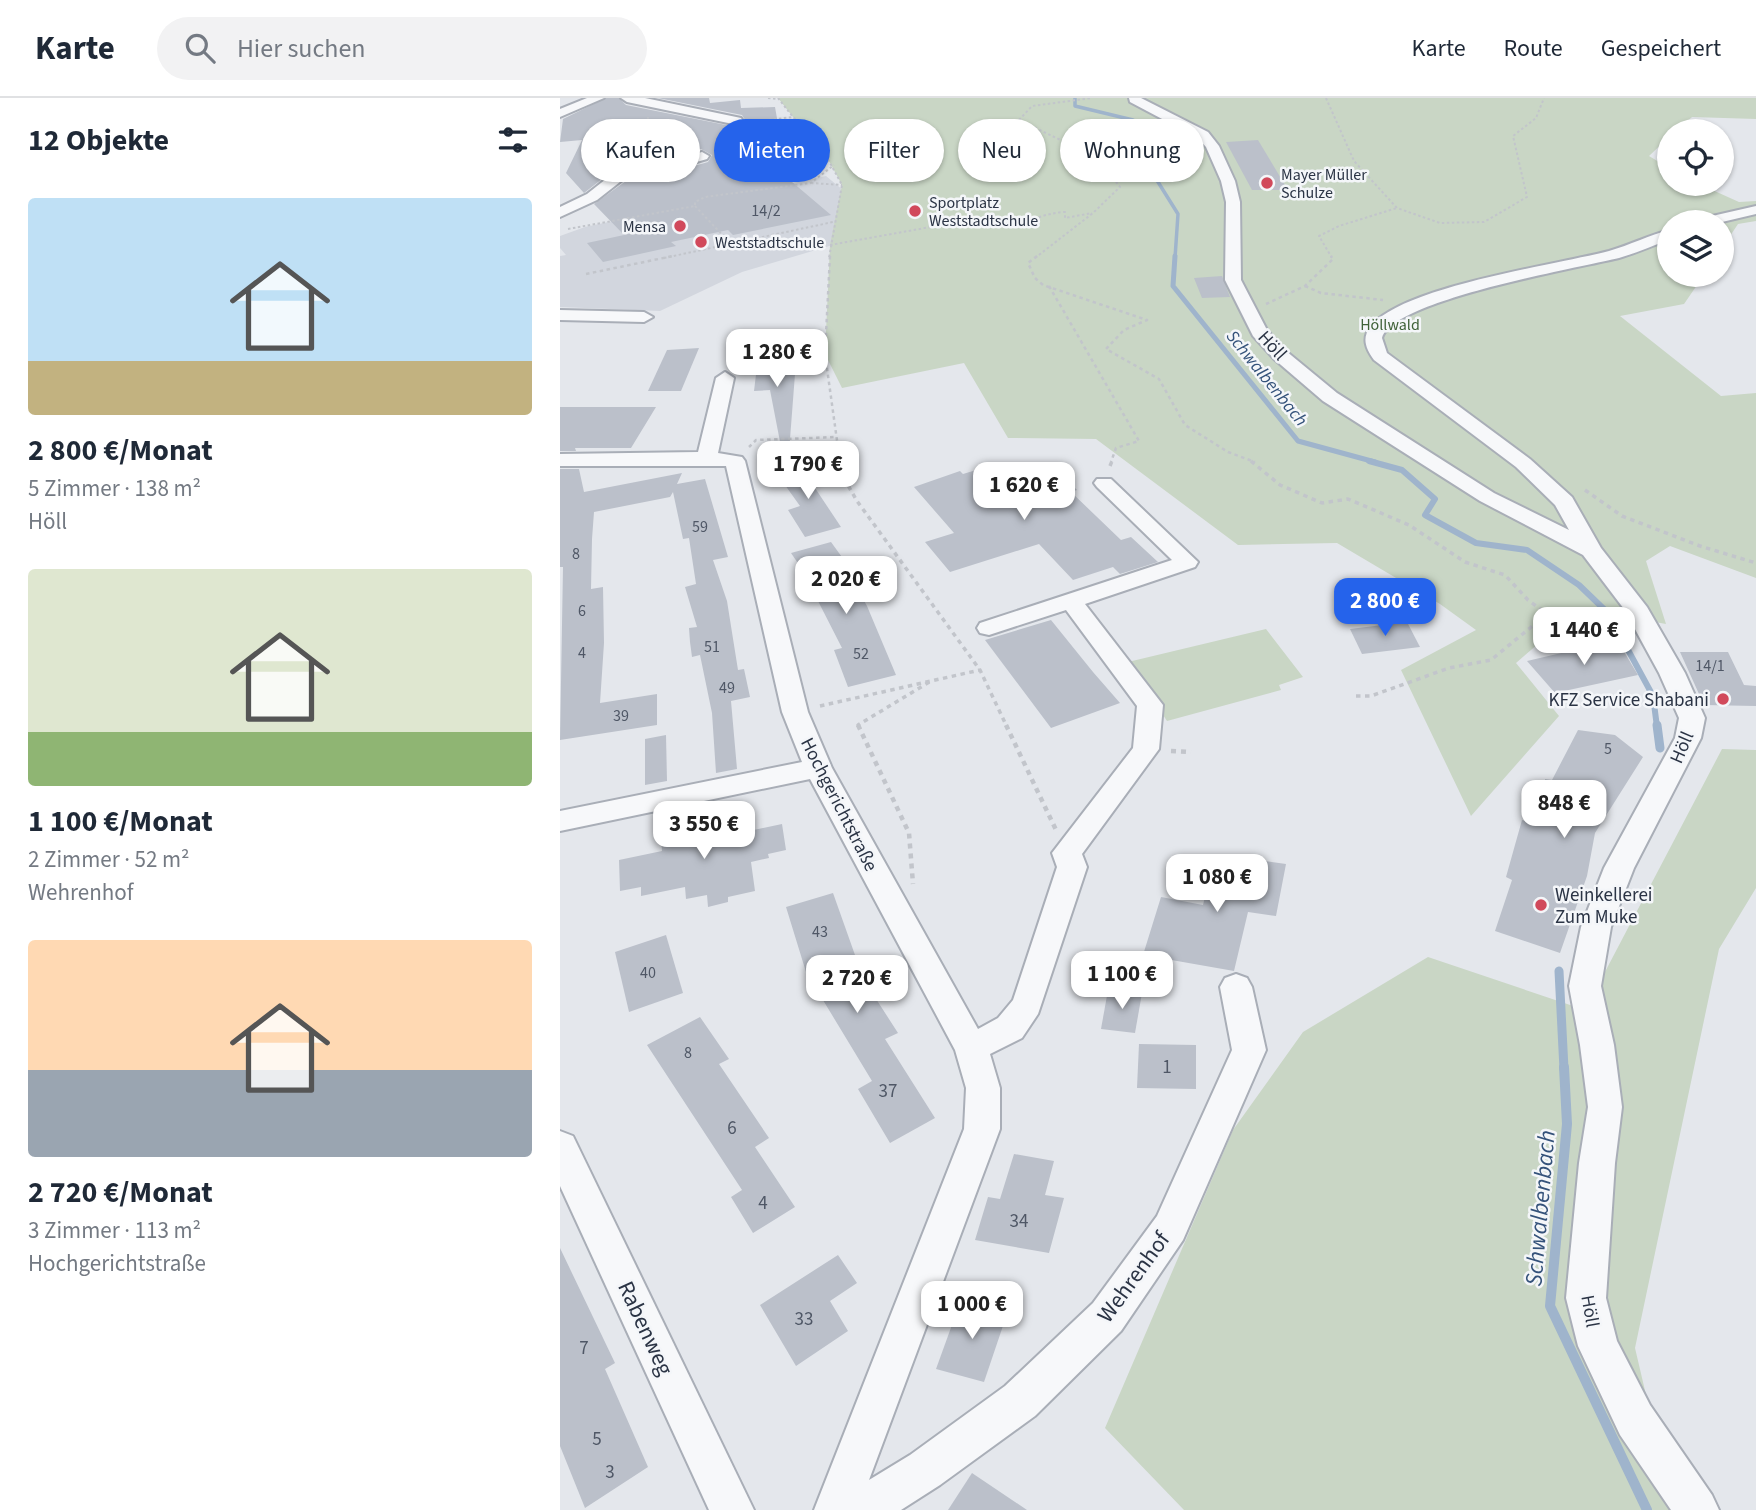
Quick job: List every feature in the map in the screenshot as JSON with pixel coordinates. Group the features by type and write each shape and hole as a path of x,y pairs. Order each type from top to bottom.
{"street":[{"path":"565,98 592,101"},
{"path":"627,98 714,121"},
{"name":"Höll","path":"1134,99 1203,135 1212,146 1228,181 1233,202 1233,280 1259,332 1280,355 1330,397 1487,497 1591,550 1634,607 1672,673 1692,718 1688,738 1619,868 1596,927 1585,985 1597,1045 1605,1107 1586,1298 1598,1346 1635,1420 1697,1510"},
{"path":"560,113 592,101"},
{"path":"560,217 612,182"},
{"path":"1734,215 1756,210"},
{"path":"560,217 582,217"},
{"path":"1591,550 1564,502 1523,463 1380,356 1373,345 1374,336 1377,328 1386,321 1444,297 1614,254 1657,239"},
{"path":"560,315 644,317"},
{"path":"707,457 725,378"},
{"path":"560,460 707,457 735,461"},
{"name":"Hochgerichtstraße","path":"735,461 795,712 818,768 971,1048 982,1075 986,1101 982,1129 836,1510"},
{"path":"989,628 1187,562 1104,483"},
{"path":"971,1048 1010,1028 1027,1005 1072,867 1067,853 1146,749 1150,705 1071,601"},
{"path":"560,821 818,768"},
{"name":"Wehrenhof","path":"861,1510 925,1471 1020,1401 1107,1317 1170,1228 1249,1050 1236,988"},
{"name":"Rabenweg","path":"560,1147 732,1510"}],"path":[{"path":"768,98 779,98 793,117 817,137 842,185 830,245 825,354 842,475 857,501 980,670 1067,853"},
{"path":"1091,98 1032,106 1019,120 1098,158 1120,187 1093,213 1028,263 1037,280 1072,297 1132,312 1147,320 1124,330 1106,349 1159,379 1185,425 1228,452 1255,462 1280,485 1322,503 1348,499 1409,525 1465,562 1505,575 1528,600 1547,614"},
{"path":"1326,98 1354,161 1397,208 1440,223 1484,222 1527,197 1513,136 1536,118 1544,98"},
{"path":"784,119 793,117"},
{"path":"811,183 834,166"},
{"path":"698,196 811,183 842,185"},
{"path":"695,206 695,202 705,197"},
{"path":"560,217 568,230 695,206"},
{"path":"695,206 731,244"},
{"path":"1248,312 1305,286 1333,259 1319,236 1339,226 1397,208"},
{"path":"830,245 900,230 964,222 982,226 1001,221 1006,227 1028,223 1045,212 1065,212 1065,218 1093,213"},
{"path":"586,274 833,222"},
{"path":"1048,285 1139,441 1116,448 1104,483"},
{"path":"1305,286 1321,293 1383,300"},
{"path":"735,461 756,440 836,437"},
{"path":"1576,484 1622,516 1700,546 1756,563"},
{"path":"1356,696 1371,696 1449,668 1491,660 1547,614 1561,611 1579,614 1615,608"},
{"path":"795,712 980,670"},
{"path":"914,894 909,833 858,725 931,681"}],"shaded area":[{"name":"Weststadtschule","path":"830,179 855,200 863,236 742,272 660,311 560,307 560,256 566,255 560,248 560,236 585,227 798,182 830,182"}],"green space":[{"name":"Höllwald","path":"778,98 1756,98 1756,119 1657,119 1657,148 1649,156 1657,161 1657,196 1726,196 1739,202 1756,201 1756,221 1738,224 1734,230 1734,210 1657,210 1657,287 1696,287 1684,304 1620,316 1721,396 1756,393 1756,578 1670,546 1646,561 1666,624 1611,614 1567,619 1516,663 1559,716 1471,816 1401,670 1476,630 1440,604 1337,543 1238,545 1096,439 1008,438 964,363 842,388 825,354 830,245 842,185 830,163 830,119 793,117"},
{"path":"1266,629 1303,677 1279,685 1281,690 1167,721 1128,662"},
{"path":"1722,749 1756,750 1756,888 1719,949 1635,1348 1673,1510 1184,1510 1105,1428 1233,1130 1303,1032 1428,957 1585,1010"}],"building":[{"path":"606,98 619,98 626,105 696,119 581,119 581,140 560,142 563,119"},
{"path":"658,98 709,98 710,103 740,100 741,108 775,107 777,119 744,119 742,115"},
{"path":"700,120 714,123 714,182 792,182 831,215 733,235 728,230 671,242 676,246 603,262 587,243 624,235 594,204 625,182 700,182 700,164 708,162 712,155 701,149"},
{"path":"1258,140 1288,190 1252,190 1226,142"},
{"path":"581,142 581,182 598,182 584,193 566,173"},
{"path":"1222,276 1230,297 1202,298 1194,278"},
{"path":"786,347 787,374 795,374 789,452 782,452 770,390 754,391 759,350"},
{"path":"699,348 681,391 648,391 667,350"},
{"path":"560,407 656,407 631,448 575,448 576,451 560,451"},
{"path":"1049,462 1077,490 1071,492 1121,540 1131,537 1158,562 1120,574 1113,567 1073,580 1039,544 950,572 925,542 954,533 914,487 960,471 963,474 996,464 1006,474"},
{"path":"807,463 821,483 813,485 841,527 805,537 788,510 800,506 775,471"},
{"path":"560,469 579,469 584,492 682,473 677,484 705,479 728,557 713,560 727,601 738,670 744,669 750,697 731,701 737,769 716,773 712,713 700,655 692,657 690,642 689,628 697,627 685,587 696,584 689,538 683,539 673,492 670,497 594,512 592,539 591,589 603,587 604,643 600,703 657,694 657,725 560,740 563,567 560,567"},
{"path":"831,542 852,571 848,572 867,606 896,675 848,687 834,650 842,648 818,601 823,600 791,553"},
{"path":"1051,620 1120,703 1051,728 985,640"},
{"path":"1407,622 1420,647 1362,654 1350,629"},
{"path":"1617,640 1638,675 1555,693 1527,661"},
{"path":"1680,652 1728,652 1744,685 1756,686 1756,706 1704,705"},
{"path":"1578,730 1615,735 1643,757 1595,833 1587,876 1560,953 1495,931 1512,880 1506,877 1522,820 1544,826 1545,779 1552,780"},
{"path":"666,735 667,781 645,785 645,739"},
{"path":"719,815 720,824 738,820 740,833 782,824 786,850 751,862 755,891 728,897 728,902 708,907 707,895 686,899 685,887 641,896 641,887 620,891 619,860 662,851 661,838 700,829 699,819"},
{"path":"1215,854 1286,864 1276,916 1248,912 1234,971 1143,955 1161,897 1203,905"},
{"path":"833,893 855,955 849,957 898,1033 885,1039 935,1118 890,1143 858,1089 872,1081 806,972 786,907"},
{"path":"666,935 683,993 629,1012 615,952"},
{"path":"1108,990 1142,993 1135,1033 1101,1029"},
{"path":"700,1017 729,1059 719,1064 769,1138 755,1147 795,1207 753,1233 731,1197 742,1190 647,1045"},
{"path":"1139,1044 1196,1045 1196,1089 1137,1088"},
{"path":"1014,1154 1054,1161 1045,1195 1064,1198 1049,1253 975,1240 988,1197 1000,1199"},
{"path":"560,1248 615,1363 605,1369 648,1467 585,1508 560,1446"},
{"path":"838,1255 857,1283 830,1301 848,1331 796,1366 760,1305"},
{"path":"961,1300 1008,1311 984,1382 936,1369"},
{"path":"972,1473 1027,1510 948,1510"}],"waterway":[{"name":"Schwalbenbach","path":"1075,98 1075,106 1133,120 1151,129 1138,150 1178,214 1175,258"},
{"name":"Schwalbenbach","path":"1175,256 1173,286 1298,441 1375,462"},
{"name":"Schwalbenbach","path":"1369,461 1402,470 1435,499 1425,515 1476,543 1527,550 1579,585 1608,613 1653,696 1657,727"},
{"name":"Schwalbenbach","path":"1657,725 1660,748"},
{"name":"Schwalbenbach","path":"1559,971 1564,1069"},
{"name":"Schwalbenbach","path":"1564,1067 1567,1124 1550,1306 1647,1510"}],"place":[{"name":"Mayer Müller Schulze","path":"1267,183"},
{"name":"Sportplatz Weststadtschule","path":"915,211"},
{"name":"Mensa","path":"680,226"},
{"name":"Weststadtschule","path":"701,242"},
{"name":"KFZ Service Shabani","path":"1723,699"},
{"name":"Weinkellerei Zum Muke","path":"1541,905"}]}
